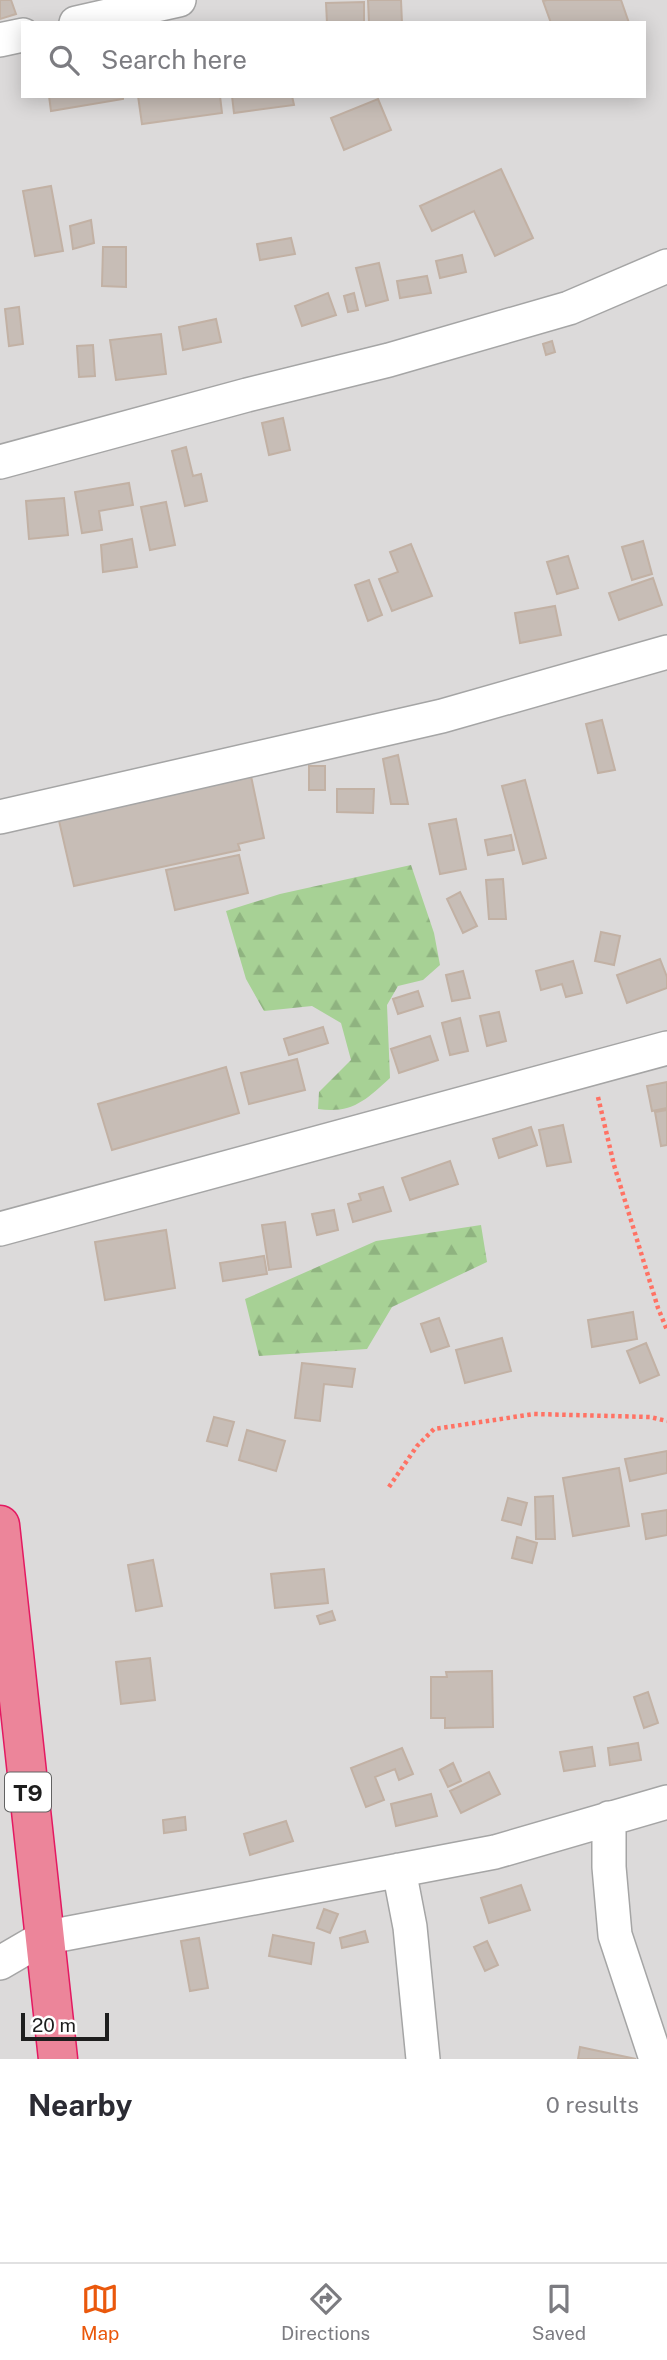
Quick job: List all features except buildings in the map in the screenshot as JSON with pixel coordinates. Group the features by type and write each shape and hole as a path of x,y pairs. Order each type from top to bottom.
{"highway":[{"name":"T9","path":"0,1525 58,2059"}],"street":[{"path":"85,21 178,0"},
{"path":"0,40 21,35"},
{"path":"0,462 247,395 389,360 569,308 667,266"},
{"path":"0,817 442,716 667,652"},
{"path":"0,1229 667,1048"},
{"path":"0,1963 43,1938 495,1852 667,1802"},
{"path":"609,1818 609,1867 615,1935 656,2059"},
{"path":"399,1870 410,1927 423,2059"}],"path":[{"path":"591,1069 614,1165 667,1330"},
{"path":"389,1487 417,1446 434,1429 534,1414 650,1417 667,1421"}],"shaded area":[{"path":"0,0 667,0 667,2059 0,2059"}],"green space":[{"path":"411,865 434,933 440,965 423,980 398,986 387,1005 390,1078 358,1104 340,1109 318,1109 319,1092 351,1060 341,1023 312,1006 264,1011 246,979 226,911 280,894"},
{"path":"481,1225 487,1262 392,1307 367,1349 259,1356 245,1299 376,1241"}]}
